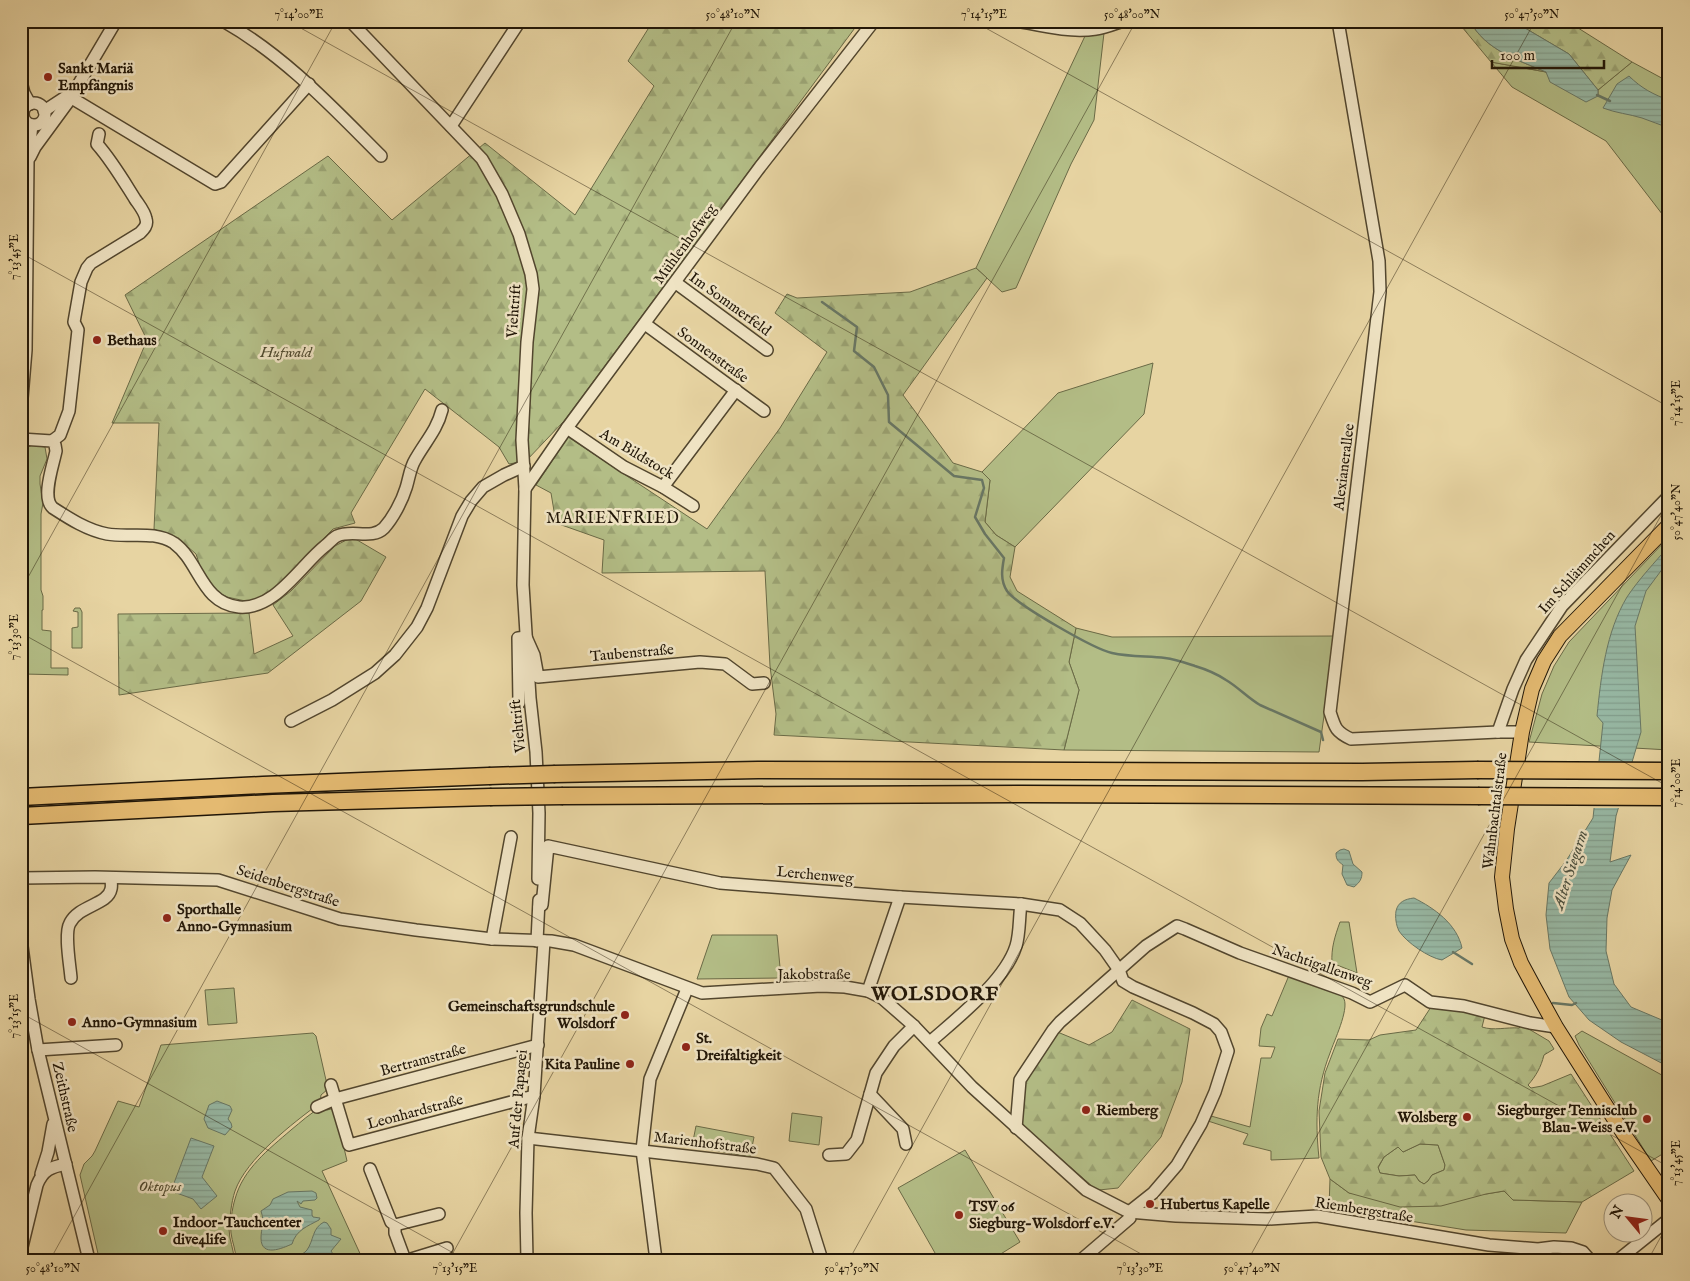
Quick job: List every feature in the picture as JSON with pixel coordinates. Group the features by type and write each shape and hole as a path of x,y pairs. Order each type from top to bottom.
{"highway":[{"path":"28,797 264,784 554,774 758,770 1669,771"},
{"path":"29,816 272,803 563,796 1002,794 1669,797"}],"main road":[{"name":"Wahnbachtalstraße","path":"1669,525 1560,636 1544,662 1532,689 1522,732 1502,877 1512,939 1521,963 1556,1027 1627,1139 1669,1200"}],"street":[{"path":"28,161 116,21"},
{"path":"223,21 289,66 381,156"},
{"name":"Viehtrift","path":"350,21 482,159 502,194 519,234 531,274 533,290 527,342 522,440 525,489 523,585 539,813"},
{"path":"451,126 520,21"},
{"name":"Mühlenhofweg","path":"525,489 567,428 760,167 874,21"},
{"path":"1017,21 1055,28 1080,30 1097,29 1123,21"},
{"name":"Alexianerallee","path":"1338,21 1379,262 1380,292 1330,712 1334,726 1340,734 1351,739 1522,732"},
{"path":"21,82 30,104"},
{"path":"71,95 215,184 221,182 309,84"},
{"path":"44,111 38,104 30,104 22,115 26,121 36,125 42,121 44,111 71,95"},
{"path":"21,410 28,161 32,125"},
{"path":"21,439 52,441 60,435 69,410 78,330 74,322 83,274 91,263 140,233 146,224 147,220 115,165 97,144 99,134"},
{"name":"Im Sommerfeld","path":"676,283 767,350"},
{"name":"Sonnenstraße","path":"645,324 764,410"},
{"path":"663,487 736,390"},
{"path":"52,441 56,451 46,496 53,508 93,531 110,535 130,534 166,539 181,550 193,564 201,582 216,599 238,607 257,605 272,596 337,536 349,533 376,534 384,528 405,491 414,461 438,424 442,410"},
{"name":"Am Bildstock","path":"567,428 624,467 663,487 692,506"},
{"path":"291,722 376,673 395,656 417,627 428,608 462,516 472,501 483,487 524,466"},
{"name":"Im Schlämmchen","path":"1498,732 1513,689 1526,660 1562,606 1669,496"},
{"name":"Viehtrift","path":"519,703 518,638 526,637"},
{"name":"Taubenstraße","path":"526,637 534,655 538,677 700,662 725,664 752,684 764,683"},
{"name":"Auf der Papagei","path":"527,1260 528,1138 538,1045 540,941 539,813"},
{"path":"492,939 511,837"},
{"name":"Lerchenweg","path":"539,907 542,906 548,846 720,883 1020,904 1060,910 1080,923 1119,970 1123,981 1214,1024 1221,1032 1228,1051 1216,1092 1201,1124 1182,1157 1153,1193 1129,1212 1130,1218 1081,1260"},
{"name":"Seidenbergstraße","path":"21,878 218,880 340,919 492,939 540,941"},
{"path":"71,978 68,924 76,914 106,898 111,891 111,878"},
{"path":"868,991 900,897"},
{"path":"930,1042 973,1003 1004,971 1016,946 1020,904"},
{"name":"Nachtigallenweg","path":"1119,970 1146,946 1177,926 1240,954 1344,990 1370,1002 1405,985 1430,1002 1464,1006 1530,1023 1556,1027"},
{"name":"Zeithstraße","path":"21,939 24,984 54,1120 89,1260"},
{"name":"Jakobstraße","path":"540,941 574,945 687,989 702,993 821,986 845,987 868,991 882,998 914,1026 972,1087 1086,1190 1129,1212"},
{"path":"1016,1128 1020,1080 1060,1022 1119,970"},
{"path":"656,1260 642,1150 650,1079 687,989"},
{"path":"829,1155 846,1154 857,1140 876,1074 894,1046 914,1026"},
{"path":"38,1050 116,1045"},
{"name":"Bertramstraße","path":"317,1107 335,1099 538,1045"},
{"path":"331,1085 335,1099"},
{"path":"870,1094 903,1130 906,1144"},
{"name":"Leonhardstraße","path":"335,1099 350,1145 534,1096"},
{"path":"22,1245 37,1185 48,1152 54,1120"},
{"name":"Marienhofstraße","path":"528,1138 757,1164 774,1168 806,1209 819,1259"},
{"path":"41,1176 50,1167 66,1164"},
{"path":"370,1170 390,1222 395,1225 440,1214"},
{"name":"Riembergstraße","path":"1129,1212 1176,1216 1268,1219 1317,1216 1489,1245 1538,1249 1554,1247 1572,1248 1583,1252 1590,1260"},
{"path":"1618,1260 1669,1220"},
{"path":"395,1225 395,1233 406,1260 447,1248"}],"green space":[{"name":"Hufwald","path":"653,21 860,21 564,421 526,461 509,464 499,447 425,389 351,513 355,523 333,529 268,594 250,602 227,597 214,590 203,575 196,554 180,540 154,529 159,423 112,423 147,340 125,295 328,156 392,220 485,143 575,215 654,86 628,61"},
{"path":"1457,21 1470,21 1476,31 1493,47 1546,72 1491,62"},
{"path":"1513,21 1567,21 1632,62 1598,90 1569,54"},
{"path":"1104,33 1094,120 1071,164 1016,288 1002,292 976,268 1085,36"},
{"path":"1491,62 1546,72 1598,96 1598,90 1632,62 1669,82 1669,223 1606,141 1512,87"},
{"path":"976,268 987,278 903,395 953,463 982,472 990,480 985,522 996,535 1015,547 1010,577 1017,591 1076,628 1069,662 1079,690 1064,750 774,735 776,714 770,666 765,571 602,573 604,540 556,523 551,493 536,485 568,437 707,529 780,428 827,352 775,313 787,294 797,298 910,292"},
{"path":"1153,363 1144,414 1015,547 996,535 985,522 990,480 982,472 1058,393"},
{"path":"33,445 45,447 47,459 40,476 43,503 41,514 42,630 51,631 51,668 68,668 68,675 23,674 26,448"},
{"path":"352,537 386,557 361,601 268,673 119,695 118,614 249,613 254,654 293,636 273,605 291,591 335,546"},
{"path":"1669,537 1669,750 1529,742 1542,694 1554,666 1569,642"},
{"path":"75,608 80,608 82,612 82,648 72,648 72,628 78,627 78,612 73,611"},
{"path":"1076,628 1112,637 1335,636 1319,752 1064,750 1079,690 1069,662"},
{"path":"1340,922 1349,922 1357,973 1332,963 1333,947"},
{"path":"712,935 777,935 781,978 697,979"},
{"path":"1290,973 1328,986 1340,994 1345,1004 1340,1026 1325,1066 1319,1092 1317,1131 1319,1158 1271,1160 1271,1151 1243,1144 1248,1134 1208,1121 1211,1116 1250,1127 1261,1058 1271,1058 1275,1047 1259,1046 1261,1028 1267,1014 1272,1016"},
{"path":"234,988 237,1023 208,1025 205,990"},
{"path":"1132,1000 1190,1029 1182,1082 1161,1137 1118,1188 1099,1190 1093,1187 1020,1123 1024,1082 1055,1031 1089,1045 1112,1032"},
{"path":"1431,1007 1463,1010 1485,1015 1482,1027 1487,1028 1519,1028 1522,1025 1549,1041 1554,1049 1544,1055 1538,1071 1528,1085 1531,1088 1542,1086 1571,1074 1634,1171 1582,1202 1513,1200 1504,1191 1441,1206 1400,1207 1349,1193 1330,1179 1321,1157 1319,1111 1325,1073 1338,1039 1369,1040 1380,1035 1416,1030","holes":["1420,1144 1438,1145 1445,1165 1444,1170 1432,1175 1424,1184 1415,1175 1399,1176 1380,1173 1378,1167 1384,1157 1398,1147 1403,1152"]},
{"name":"Siegburger Tennisclub Blau-Weiss e.V.","path":"1582,1031 1669,1079 1669,1150 1651,1161 1579,1045 1575,1036"},
{"name":"Oktopus","path":"313,1033 316,1036 328,1089 321,1095 320,1103 260,1154 241,1179 235,1191 229,1229 234,1260 103,1260 99,1258 80,1175 84,1164 95,1151 118,1101 139,1107 161,1045"},
{"path":"322,1107 327,1110 335,1108 347,1161 322,1171 363,1260 236,1260 231,1233 231,1220 235,1199 244,1178 258,1160 274,1145"},
{"path":"792,1113 822,1117 819,1145 789,1141"},
{"path":"696,1126 754,1137 750,1157 692,1146"},
{"path":"1420,1144 1438,1145 1445,1165 1444,1170 1432,1175 1424,1184 1415,1175 1399,1176 1380,1173 1378,1168 1384,1157 1398,1147 1403,1152"},
{"name":"TSV 06 Siegburg-Wolsdorf e.V.","path":"965,1150 1020,1242 991,1260 939,1260 898,1188"},
{"path":"1330,1179 1349,1193 1486,1194 1504,1191 1513,1200 1582,1202 1566,1233 1466,1230 1329,1208"}],"water":[{"path":"1470,21 1513,21 1569,54 1598,90 1598,96 1586,102 1550,82 1546,72 1493,47 1476,31"},
{"path":"1629,76 1648,91 1669,100 1669,128 1642,118 1603,108 1617,84"},
{"name":"Alter Siegarm","path":"1669,546 1669,560 1646,591 1635,626 1641,732 1616,816 1610,862 1631,855 1612,890 1607,918 1606,951 1614,984 1631,1007 1669,1023 1669,1067 1621,1042 1589,1020 1569,997 1550,949 1546,915 1549,883 1566,861 1593,818 1603,723 1597,716 1609,639 1627,597"},
{"path":"1344,849 1349,851 1353,864 1362,872 1362,877 1354,887 1347,885 1342,874 1343,865 1336,857 1336,853"},
{"path":"1414,898 1437,912 1450,924 1462,948 1442,960 1437,959 1425,953 1402,935 1397,926 1396,911 1398,905 1402,902"},
{"path":"217,1101 230,1106 232,1110 228,1119 232,1127 225,1135 208,1128 204,1119 209,1105"},
{"path":"191,1138 214,1146 202,1177 217,1196 201,1209 193,1199 171,1191"},
{"path":"312,1191 316,1193 317,1198 315,1200 303,1201 301,1204 297,1201 300,1207 312,1210 313,1217 320,1218 319,1220 299,1232 292,1244 273,1250 265,1248 261,1238 263,1222 261,1211 270,1205 273,1199 288,1192"},
{"path":"324,1222 331,1229 331,1235 341,1239 331,1251 337,1260 289,1260 288,1258 301,1255 307,1250 315,1231"}],"pier":[{"path":"1596,761 1634,762 1620,808 1591,808"}],"waterway":[{"path":"1597,95 1610,101"},
{"path":"822,302 857,327 854,351 874,367 888,395 889,422 954,476 982,480 984,488 975,517 985,534 1004,558 1002,579 1007,591 1014,598 1056,626 1103,650 1132,656 1173,659 1211,672 1260,705 1321,732 1323,740"},
{"path":"1453,952 1472,964"},
{"path":"1553,1003 1572,1005 1576,1003"}],"place":[{"name":"Sankt Mariä Empfängnis","path":"48,77"},
{"name":"Bethaus","path":"97,340"},
{"name":"Sporthalle Anno-Gymnasium","path":"167,918"},
{"name":"Gemeinschaftsgrundschule Wolsdorf","path":"625,1015"},
{"name":"Anno-Gymnasium","path":"72,1022"},
{"name":"St. Dreifaltigkeit","path":"686,1047"},
{"name":"Kita Pauline","path":"630,1064"},
{"name":"Riemberg","path":"1086,1110"},
{"name":"Wolsberg","path":"1467,1117"},
{"name":"Siegburger Tennisclub Blau-Weiss e.V.","path":"1647,1119"},
{"name":"Hubertus Kapelle","path":"1150,1204"},
{"name":"TSV 06 Siegburg-Wolsdorf e.V.","path":"959,1215"},
{"name":"Indoor-Tauchcenter dive4life","path":"163,1231"}],"district":[{"name":"MARIENFRIED","path":"613,519"},
{"name":"WOLSDORF","path":"935,994"}]}
